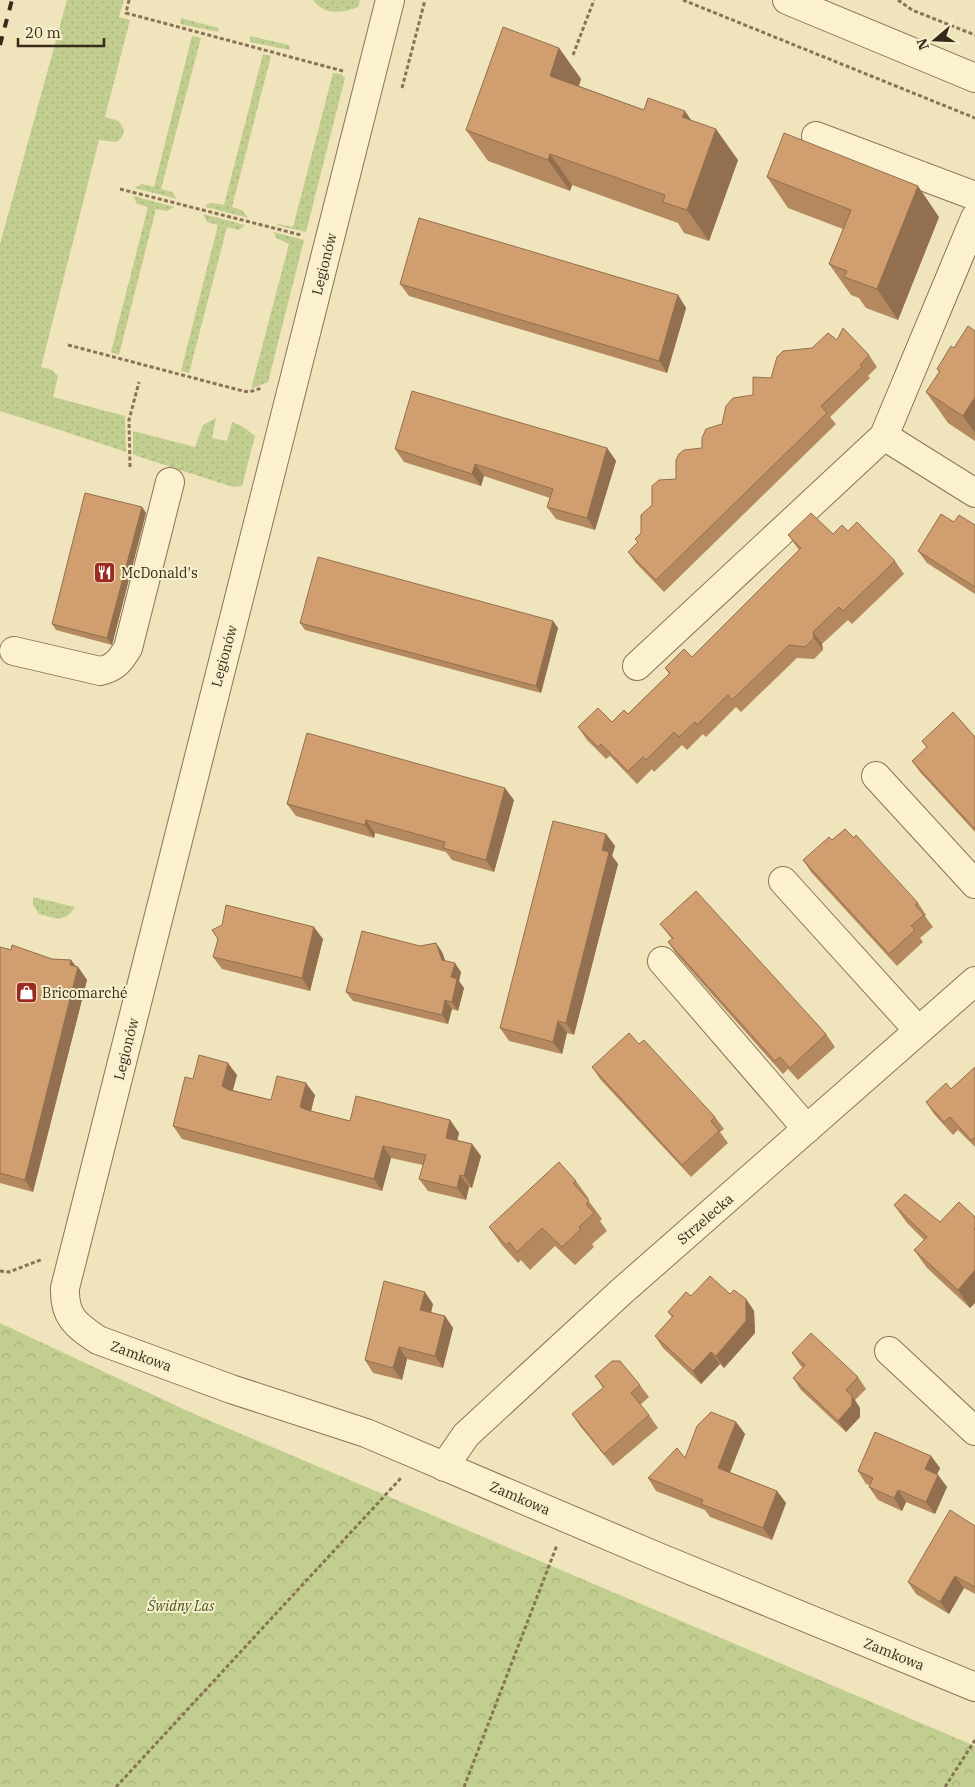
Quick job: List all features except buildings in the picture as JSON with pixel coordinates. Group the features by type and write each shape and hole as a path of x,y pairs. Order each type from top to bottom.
{"street":[{"name":"Legionów","path":"68,1314 65,1288 390,0"},
{"path":"804,3 975,78"},
{"path":"816,136 975,196"},
{"path":"637,666 884,436 975,218"},
{"path":"884,436 975,493"},
{"path":"14,650 100,671 111,669 119,663 128,648 170,482"},
{"path":"876,776 975,884"},
{"path":"783,881 918,1030"},
{"path":"662,961 807,1129"},
{"name":"Strzelecka","path":"444,1466 466,1435 621,1292 975,981"},
{"name":"Zamkowa","path":"68,1314 78,1327 98,1340 232,1389 366,1433 975,1687"},
{"path":"889,1351 975,1431"}],"path":[{"path":"129,0 126,13 342,70 345,73"},
{"path":"402,88 425,0"},
{"path":"573,55 594,0"},
{"path":"683,0 975,118"},
{"path":"898,0 912,10 975,35"},
{"path":"120,189 309,238"},
{"path":"68,345 243,391 249,392 264,387"},
{"path":"130,467 129,420 139,382"},
{"path":"0,1271 6,1273 48,1258"},
{"path":"116,1787 419,1456"},
{"path":"464,1787 567,1518"},
{"path":"945,1787 975,1740"}],"green space":[{"path":"67,0 124,0 119,17 130,20 105,117 119,121 124,130 122,137 117,142 99,140 41,367 52,370 58,376 53,397 125,416 126,448 65,427 63,431 0,411 0,244"},
{"path":"313,0 360,0 358,7 334,12 323,9"},
{"path":"181,18 218,28 219,32 180,24"},
{"path":"192,36 201,38 161,189 172,192 177,199 135,188 142,184 154,187"},
{"path":"250,36 289,45 290,50 250,42"},
{"path":"263,54 271,56 232,207 242,210 248,218 206,207 207,204 213,203 224,205"},
{"path":"333,73 341,74 345,78 306,232 276,225 293,227"},
{"path":"133,196 175,207 167,211 156,209 119,355 111,352 148,207 137,204"},
{"path":"203,214 245,225 239,230 227,227 189,373 181,371 218,225 207,222"},
{"path":"274,232 304,240 268,382 251,389 289,244 276,238"},
{"path":"216,418 212,438 227,441 232,422 242,426 255,436 242,486 233,487 234,483 141,453 140,457 133,454 133,431 195,447 203,425"},
{"path":"65,427 126,448 126,452 63,431"},
{"path":"141,453 234,483 233,487 140,457"},
{"path":"33,897 75,907 63,918 50,917 39,914 33,905"},
{"name":"Świdny Las","path":"0,1323 192,1413 975,1746 975,1787 0,1787"}],"railway":[{"path":"0,45 12,0"}],"place":[{"name":"McDonald's","path":"105,573"},
{"name":"Bricomarché","path":"26,993"}]}
